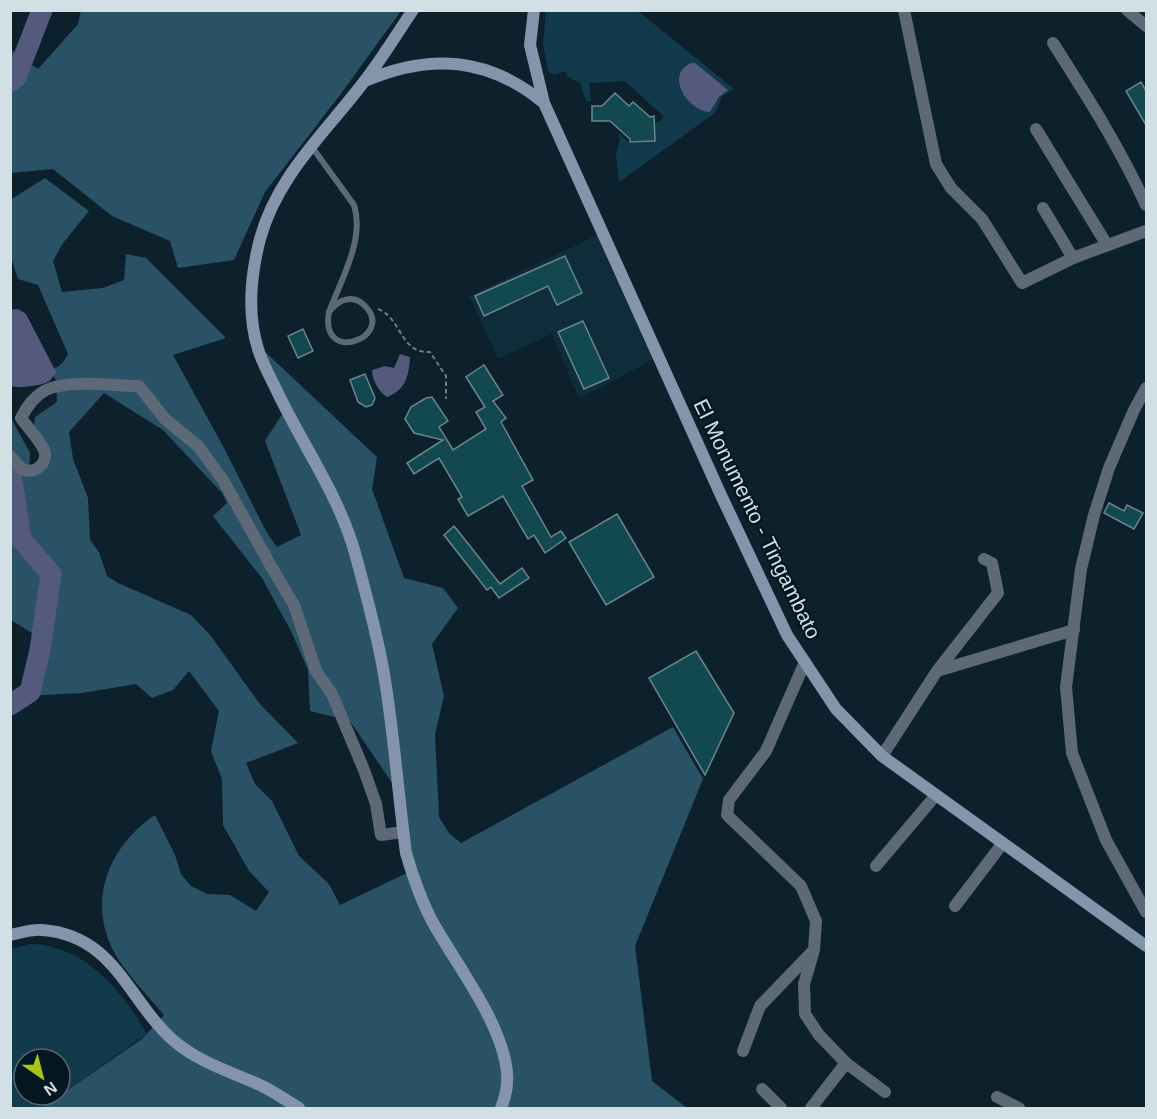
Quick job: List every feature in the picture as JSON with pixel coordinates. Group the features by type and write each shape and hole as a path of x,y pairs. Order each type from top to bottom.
{"main road":[{"path":"413,10 364,82 290,173 266,219 260,238 253,277 252,316 258,350 289,417 328,483 354,549 370,606 384,674 406,853 414,880 431,919 483,1006 499,1039 507,1073 501,1108"},
{"name":"El Monumento - Tingambato","path":"534,10 530,45 544,103 720,494 787,635 836,709 882,756 1146,946"},
{"path":"364,82 386,72 414,64 458,63 503,76 544,103"},
{"path":"10,935 41,930 66,934 89,945 108,960 125,979 156,1022 174,1041 214,1066 264,1087 299,1108"}],"street":[{"path":"904,10 936,164 942,176 982,219 1022,283 1073,258 1146,231"},
{"path":"1127,10 1146,26"},
{"path":"1053,43 1122,156 1146,206"},
{"path":"1036,129 1107,245"},
{"path":"1043,208 1073,258"},
{"path":"10,456 22,469 29,471 44,462 44,450 21,418 30,403 45,390 67,385 139,386 165,419 198,446 223,480 294,605 316,670 332,693 364,770 375,804 381,835 403,832"},
{"path":"1146,388 1109,468 1094,515 1081,569 1066,687 1072,753 1106,840 1146,912"},
{"path":"882,756 937,671 999,593 992,563 984,559"},
{"path":"937,671 1074,630"},
{"path":"805,662 766,751 729,800 727,815 801,886 816,921 814,950 804,984 805,1014 819,1035 846,1063 885,1092"},
{"path":"876,866 936,795"},
{"path":"955,906 1003,843"},
{"path":"742,1051 760,1006 814,950"},
{"path":"811,1108 846,1063"},
{"path":"762,1089 781,1108"},
{"path":"997,1097 1019,1108"}],"lane":[{"path":"311,146 354,206 358,216 354,249 329,312 327,323 331,333 339,341 350,343 361,340 369,332 372,321 369,310 363,303 354,299 344,299 335,304 329,312"}],"path":[{"path":"369,310 377,309 385,312 406,342 414,349 430,352 446,376 446,399"}],"shaded area":[{"path":"81,10 401,11 265,192 234,260 178,268 170,241 112,216 53,169 11,173 11,50 38,69 78,24"},
{"path":"546,11 638,11 734,89 722,96 716,112 619,182 616,154 620,140 618,132 629,143 655,142 655,122 661,121 663,116 625,81 589,83 591,101 586,101 580,83 567,76 565,71 555,75 548,72 543,44"},
{"path":"695,63 728,90 719,97 710,112 694,106 682,92 679,76 683,69"},
{"path":"45,178 89,211 63,243 53,261 62,292 103,288 124,280 126,254 146,258 226,338 173,355 267,533 277,547 301,535 265,441 288,405 261,348 377,457 372,489 404,578 443,588 458,608 432,644 444,696 435,734 439,817 449,833 461,843 673,727 703,779 635,946 652,1081 687,1108 41,1108 72,1107 72,1087 142,1039 164,1015 117,958 105,931 102,912 107,875 115,857 139,827 155,815 175,855 181,874 191,886 207,894 230,895 256,911 269,892 249,871 223,825 222,779 211,751 219,711 189,671 173,690 152,698 136,684 82,693 26,696 40,638 11,620 10,416 30,453 29,476 41,473 49,464 51,455 34,426 35,417 57,402 56,380 49,369 56,368 68,354 38,285 18,279 11,257 10,200","holes":["104,393 163,430 222,493 227,503 213,516 262,578 292,633 308,670 310,711 350,721 401,796 409,872 340,905 329,884 299,856 272,801 255,784 246,763 298,743 259,703 211,636 191,615 107,576 99,552 90,540 88,498 73,459 69,432"]},
{"path":"597,235 653,360 579,399 552,334 498,359 469,296"},
{"path":"18,309 26,314 56,372 49,381 43,384 11,386 10,310"},
{"path":"400,354 410,357 409,370 402,386 387,397 376,385 372,370 385,366 394,368"},
{"path":"31,944 50,946 68,952 100,973 126,1002 147,1034 72,1087 72,1047 12,1047 12,1107 41,1108 11,1108 11,949"}],"building":[{"path":"1141,82 1146,91 1146,125 1126,91"},
{"path":"615,93 629,106 633,102 650,117 654,116 655,141 630,142 630,139 610,121 592,121 592,106 602,106"},
{"path":"565,256 582,293 557,305 548,286 484,316 475,296"},
{"path":"583,321 609,378 584,389 558,332"},
{"path":"303,329 313,351 298,358 288,336"},
{"path":"484,365 503,395 493,401 506,418 501,422 533,480 522,486 551,537 561,531 566,538 545,553 534,535 528,539 503,496 468,516 458,499 462,497 439,458 414,474 407,463 443,440 414,433 405,419 411,407 426,398 432,397 448,421 439,427 453,450 486,429 476,412 485,407 466,377"},
{"path":"365,374 375,398 372,405 366,407 358,402 350,380"},
{"path":"1109,503 1124,511 1127,505 1143,513 1134,529 1104,513"},
{"path":"617,514 654,577 606,605 569,542"},
{"path":"454,526 500,584 522,568 529,578 499,598 491,587 487,590 444,535"},
{"path":"696,651 734,713 705,775 649,678"}],"waterway":[{"path":"10,82 16,77 42,10"},
{"path":"10,466 21,539 51,574 40,650 30,692 10,705"}]}
